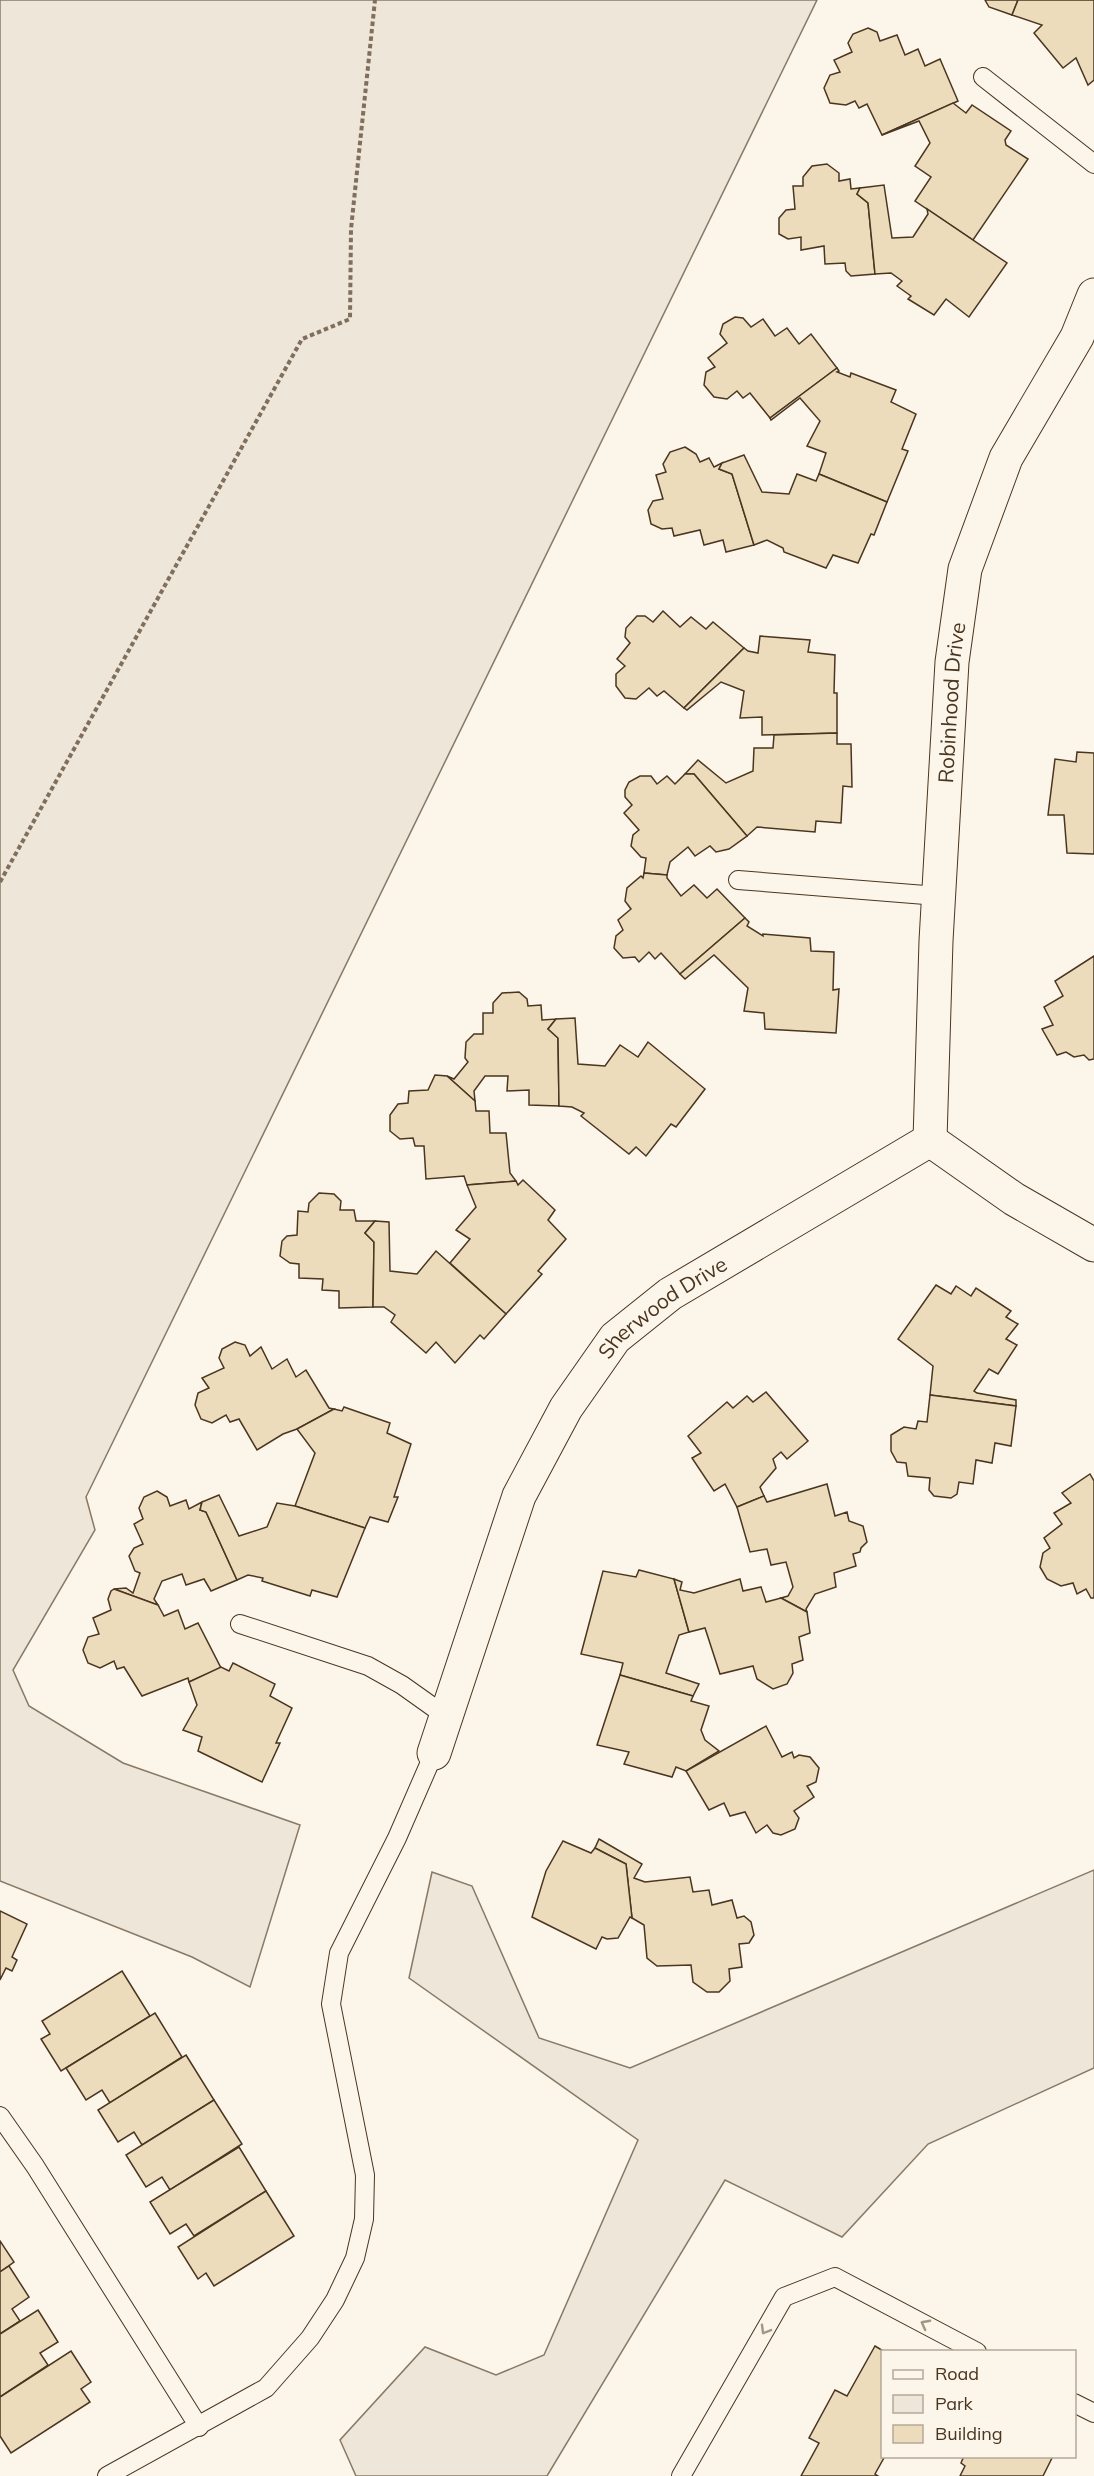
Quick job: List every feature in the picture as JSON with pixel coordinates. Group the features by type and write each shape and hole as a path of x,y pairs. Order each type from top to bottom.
{"street":[{"name":"Robinhood Drive","path":"930,1140 938,896 952,662 965,569 1006,458 1086,343 1094,295"},
{"path":"930,1140 1014,1199 1094,1245"},
{"name":"Sherwood Drive","path":"434,1754 519,1496 566,1408 615,1338 670,1294 930,1140"}],"lane":[{"path":"982,76 1094,164"},
{"path":"738,880 938,896"},
{"path":"240,1624 368,1666 402,1685 447,1717"},
{"path":"107,2476 266,2388 310,2338 335,2300 355,2258 364,2219 365,2175 331,2004 339,1953 397,1838 434,1754"},
{"path":"0,2116 35,2166 199,2427"},
{"path":"681,2476 784,2297 835,2277 973,2350"},
{"path":"1076,2404 1094,2413"}],"path":[{"path":"0,882 302,339 350,319 351,229 375,0"}],"green space":[{"path":"0,0 817,0 86,1497 95,1530 13,1670 29,1706 123,1763 300,1825 250,1987 192,1957 0,1881"},
{"path":"1094,1870 1094,2068 928,2144 842,2237 725,2180 547,2476 356,2476 340,2440 425,2347 496,2375 544,2355 638,2140 409,1978 432,1872 472,1886 539,2038 630,2068"}],"building":[{"path":"985,0 1018,0 1012,15 989,7"},
{"path":"1018,0 1094,0 1094,80 1088,85 1076,58 1063,68 1034,33 1042,25 1012,15"},
{"path":"868,28 877,32 880,41 897,35 905,55 918,49 925,66 940,59 958,101 882,135 867,104 859,108 855,101 846,105 830,103 824,88 830,75 840,72 834,60 852,52 848,43 853,34"},
{"path":"953,103 966,113 972,105 1011,131 1005,140 1006,145 1028,159 973,240 915,201 931,177 915,166 930,143 919,121 882,135"},
{"path":"827,164 839,173 839,181 850,179 851,189 860,188 857,194 868,203 875,274 851,276 846,271 845,263 825,264 824,246 801,250 801,237 788,239 779,234 779,218 786,210 795,209 793,186 803,186 803,177 812,166"},
{"path":"884,185 892,238 913,237 928,214 927,209 1007,263 969,317 946,299 934,315 908,299 911,296 897,286 902,281 891,273 875,274 868,203 857,194 860,188"},
{"path":"735,317 743,318 751,327 763,319 775,336 787,328 799,344 811,334 837,368 770,418 750,393 743,398 737,391 727,399 714,397 704,385 706,372 715,367 708,358 727,343 720,334 723,324"},
{"path":"837,368 839,371 837,372 850,377 851,373 896,390 891,402 916,414 902,449 908,451 887,502 819,474 826,453 807,446 820,421 800,398 771,420 770,418"},
{"path":"685,447 696,454 700,462 709,458 714,467 722,463 719,469 732,474 754,545 726,552 723,540 704,545 700,530 674,536 672,528 662,529 651,524 648,510 653,501 663,499 656,475 666,472 663,464 670,452"},
{"path":"744,455 762,492 789,494 797,474 816,481 819,474 887,502 874,535 871,534 858,563 833,555 826,568 784,552 783,548 767,540 754,545 732,474 719,469 722,463"},
{"path":"663,611 680,627 691,617 706,629 713,622 744,648 684,708 664,691 657,696 649,688 636,699 625,698 616,686 616,674 625,666 617,659 630,643 625,637 626,628 637,616 645,616 653,622"},
{"path":"760,636 810,640 808,652 835,655 834,693 837,693 837,733 762,735 762,717 740,718 744,691 721,682 687,710 684,708 744,648 758,653"},
{"path":"837,733 837,744 851,744 852,787 843,786 841,823 816,821 815,832 757,827 747,836 694,774 685,774 698,760 726,783 753,771 754,748 773,748 774,735"},
{"path":"1077,752 1094,753 1094,854 1067,853 1064,815 1048,815 1055,759 1076,762"},
{"path":"685,774 694,774 747,836 729,849 716,852 710,846 695,856 688,847 670,862 667,875 644,873 646,858 641,857 631,846 633,835 639,830 624,813 632,805 625,797 625,790 629,782 640,776 651,776 657,784 667,776 675,784"},
{"path":"644,873 667,875 681,896 694,885 707,898 717,889 745,918 680,974 661,953 655,959 649,952 639,962 635,957 623,958 614,948 616,936 623,930 618,920 631,909 625,901 627,888 641,876 643,878"},
{"path":"745,918 749,922 747,926 763,936 763,934 810,938 811,951 834,952 833,990 839,989 836,1033 765,1029 764,1013 744,1011 748,988 714,955 685,979 680,974"},
{"path":"1094,956 1094,1059 1089,1060 1084,1055 1074,1057 1066,1052 1057,1055 1042,1029 1053,1025 1044,1007 1063,996 1055,981"},
{"path":"519,992 527,999 528,1006 541,1005 542,1020 556,1019 548,1029 558,1038 559,1106 529,1105 529,1090 507,1091 508,1076 485,1076 474,1091 475,1101 447,1076 454,1079 468,1062 465,1058 466,1042 474,1034 483,1034 483,1013 493,1013 493,1003 502,993"},
{"path":"575,1018 578,1064 605,1066 620,1045 638,1057 648,1042 705,1089 676,1127 671,1124 646,1156 636,1147 629,1154 581,1116 584,1113 572,1107 559,1106 558,1038 548,1029 556,1019"},
{"path":"435,1075 447,1076 475,1101 476,1111 489,1111 490,1133 506,1133 510,1173 516,1181 467,1185 464,1176 426,1179 424,1146 415,1146 413,1138 400,1139 390,1131 390,1115 398,1104 408,1103 409,1091 428,1090"},
{"path":"523,1180 555,1210 548,1220 566,1239 538,1271 542,1274 506,1314 450,1263 470,1239 456,1230 476,1207 467,1185 516,1181 518,1185"},
{"path":"319,1193 334,1194 341,1201 340,1210 354,1210 356,1221 375,1221 365,1233 374,1242 373,1307 339,1308 339,1291 322,1290 323,1279 299,1278 299,1264 290,1263 280,1256 282,1241 287,1236 297,1235 298,1211 308,1212 309,1203"},
{"path":"375,1221 389,1222 390,1271 417,1274 436,1251 506,1314 484,1339 480,1335 455,1363 436,1342 426,1353 391,1322 395,1315 384,1307 373,1307 374,1242 365,1233"},
{"path":"936,1285 951,1294 956,1286 971,1296 976,1288 1011,1311 1006,1317 1018,1324 1006,1339 1017,1345 998,1374 989,1369 974,1391 1016,1400 1016,1406 930,1395 933,1366 898,1339"},
{"path":"235,1342 245,1345 250,1356 261,1347 272,1369 287,1359 296,1377 306,1370 329,1408 334,1409 283,1434 257,1450 239,1419 230,1422 226,1415 212,1423 201,1419 195,1405 198,1393 209,1388 202,1378 224,1368 219,1358 222,1349"},
{"path":"766,1392 808,1441 787,1459 781,1452 773,1459 776,1468 760,1487 764,1496 737,1507 725,1484 714,1491 692,1458 701,1453 688,1436 727,1402 733,1408 747,1396 753,1402"},
{"path":"930,1395 1016,1406 1011,1446 995,1443 992,1463 976,1460 973,1484 959,1482 957,1494 951,1498 934,1496 929,1490 930,1478 908,1476 906,1463 897,1462 891,1451 891,1435 904,1427 916,1429 918,1421 927,1422"},
{"path":"344,1407 390,1423 387,1433 411,1444 394,1497 398,1497 388,1522 370,1517 365,1528 295,1506 315,1453 297,1429 334,1409 342,1411"},
{"path":"1090,1474 1094,1481 1094,1598 1091,1598 1086,1589 1077,1594 1073,1583 1061,1586 1047,1579 1040,1567 1043,1553 1050,1548 1044,1538 1062,1524 1054,1513 1071,1503 1062,1493"},
{"path":"827,1484 835,1516 847,1512 849,1521 863,1526 867,1542 860,1552 853,1554 856,1566 834,1573 836,1587 815,1594 806,1609 807,1612 781,1598 788,1596 793,1587 786,1562 771,1565 767,1549 750,1552 737,1507 764,1496 767,1502"},
{"path":"157,1491 167,1497 170,1506 186,1500 189,1509 202,1502 200,1510 206,1512 237,1580 211,1591 204,1579 186,1585 182,1574 162,1581 154,1599 158,1605 114,1589 126,1588 133,1593 140,1573 135,1571 129,1556 134,1548 143,1544 134,1524 143,1519 139,1508 144,1497"},
{"path":"219,1495 239,1536 267,1527 277,1503 295,1506 365,1528 337,1597 312,1590 310,1596 262,1581 263,1578 248,1575 237,1580 206,1512 200,1510 202,1502"},
{"path":"639,1570 674,1579 689,1632 679,1635 666,1673 699,1684 693,1696 620,1675 623,1663 581,1654 603,1571 636,1577"},
{"path":"674,1579 682,1582 680,1590 694,1593 740,1579 743,1591 761,1587 766,1602 781,1598 807,1612 810,1633 799,1637 803,1660 792,1664 793,1673 787,1684 773,1689 757,1679 753,1666 720,1674 705,1628 689,1632"},
{"path":"114,1589 158,1605 164,1616 178,1610 185,1629 198,1623 221,1668 189,1682 188,1678 142,1696 124,1667 117,1669 114,1661 100,1668 88,1663 83,1650 88,1637 99,1634 93,1618 111,1610 108,1599"},
{"path":"233,1663 275,1684 270,1696 292,1708 276,1743 280,1743 262,1782 198,1751 202,1737 183,1730 197,1705 189,1682 221,1667 229,1671"},
{"path":"620,1675 693,1696 691,1701 709,1706 701,1730 705,1740 719,1751 686,1771 676,1767 672,1777 624,1764 629,1752 597,1745"},
{"path":"766,1726 782,1757 792,1752 794,1758 799,1755 810,1757 819,1768 816,1782 807,1786 814,1797 794,1811 799,1818 795,1829 781,1835 773,1833 767,1825 756,1833 745,1812 730,1816 724,1803 709,1810 686,1771"},
{"path":"599,1839 642,1864 634,1878 645,1882 690,1877 693,1892 709,1890 712,1905 732,1900 737,1918 744,1916 751,1922 754,1935 749,1943 739,1944 742,1967 729,1969 730,1981 719,1992 707,1992 693,1982 691,1965 657,1966 647,1958 644,1925 632,1918 626,1864 595,1848"},
{"path":"563,1841 591,1853 595,1848 626,1864 632,1918 630,1917 618,1938 602,1937 596,1949 532,1917 546,1871"},
{"path":"0,1911 27,1924 12,1957 17,1960 12,1971 6,1968 0,1980"},
{"path":"122,1971 150,2016 61,2071 41,2039 50,2034 42,2021"},
{"path":"155,2013 182,2057 110,2103 102,2090 86,2100 66,2068"},
{"path":"186,2055 214,2100 142,2145 134,2132 118,2142 98,2110"},
{"path":"214,2100 242,2144 170,2190 162,2177 146,2187 126,2155"},
{"path":"239,2147 266,2191 194,2236 186,2224 170,2234 150,2202"},
{"path":"266,2191 294,2236 214,2286 206,2273 198,2279 178,2247"},
{"path":"0,2241 14,2262 0,2272"},
{"path":"9,2266 29,2297 12,2309 20,2321 0,2334 0,2272"},
{"path":"38,2310 58,2342 40,2353 48,2365 0,2397 0,2334"},
{"path":"875,2346 882,2350 881,2458 884,2458 875,2474 878,2476 801,2476 819,2443 809,2438 835,2390 847,2396"},
{"path":"71,2351 91,2382 81,2389 90,2402 11,2453 0,2436 0,2397"},
{"path":"963,2458 1052,2458 1043,2476 960,2476 965,2466 961,2463"}]}
